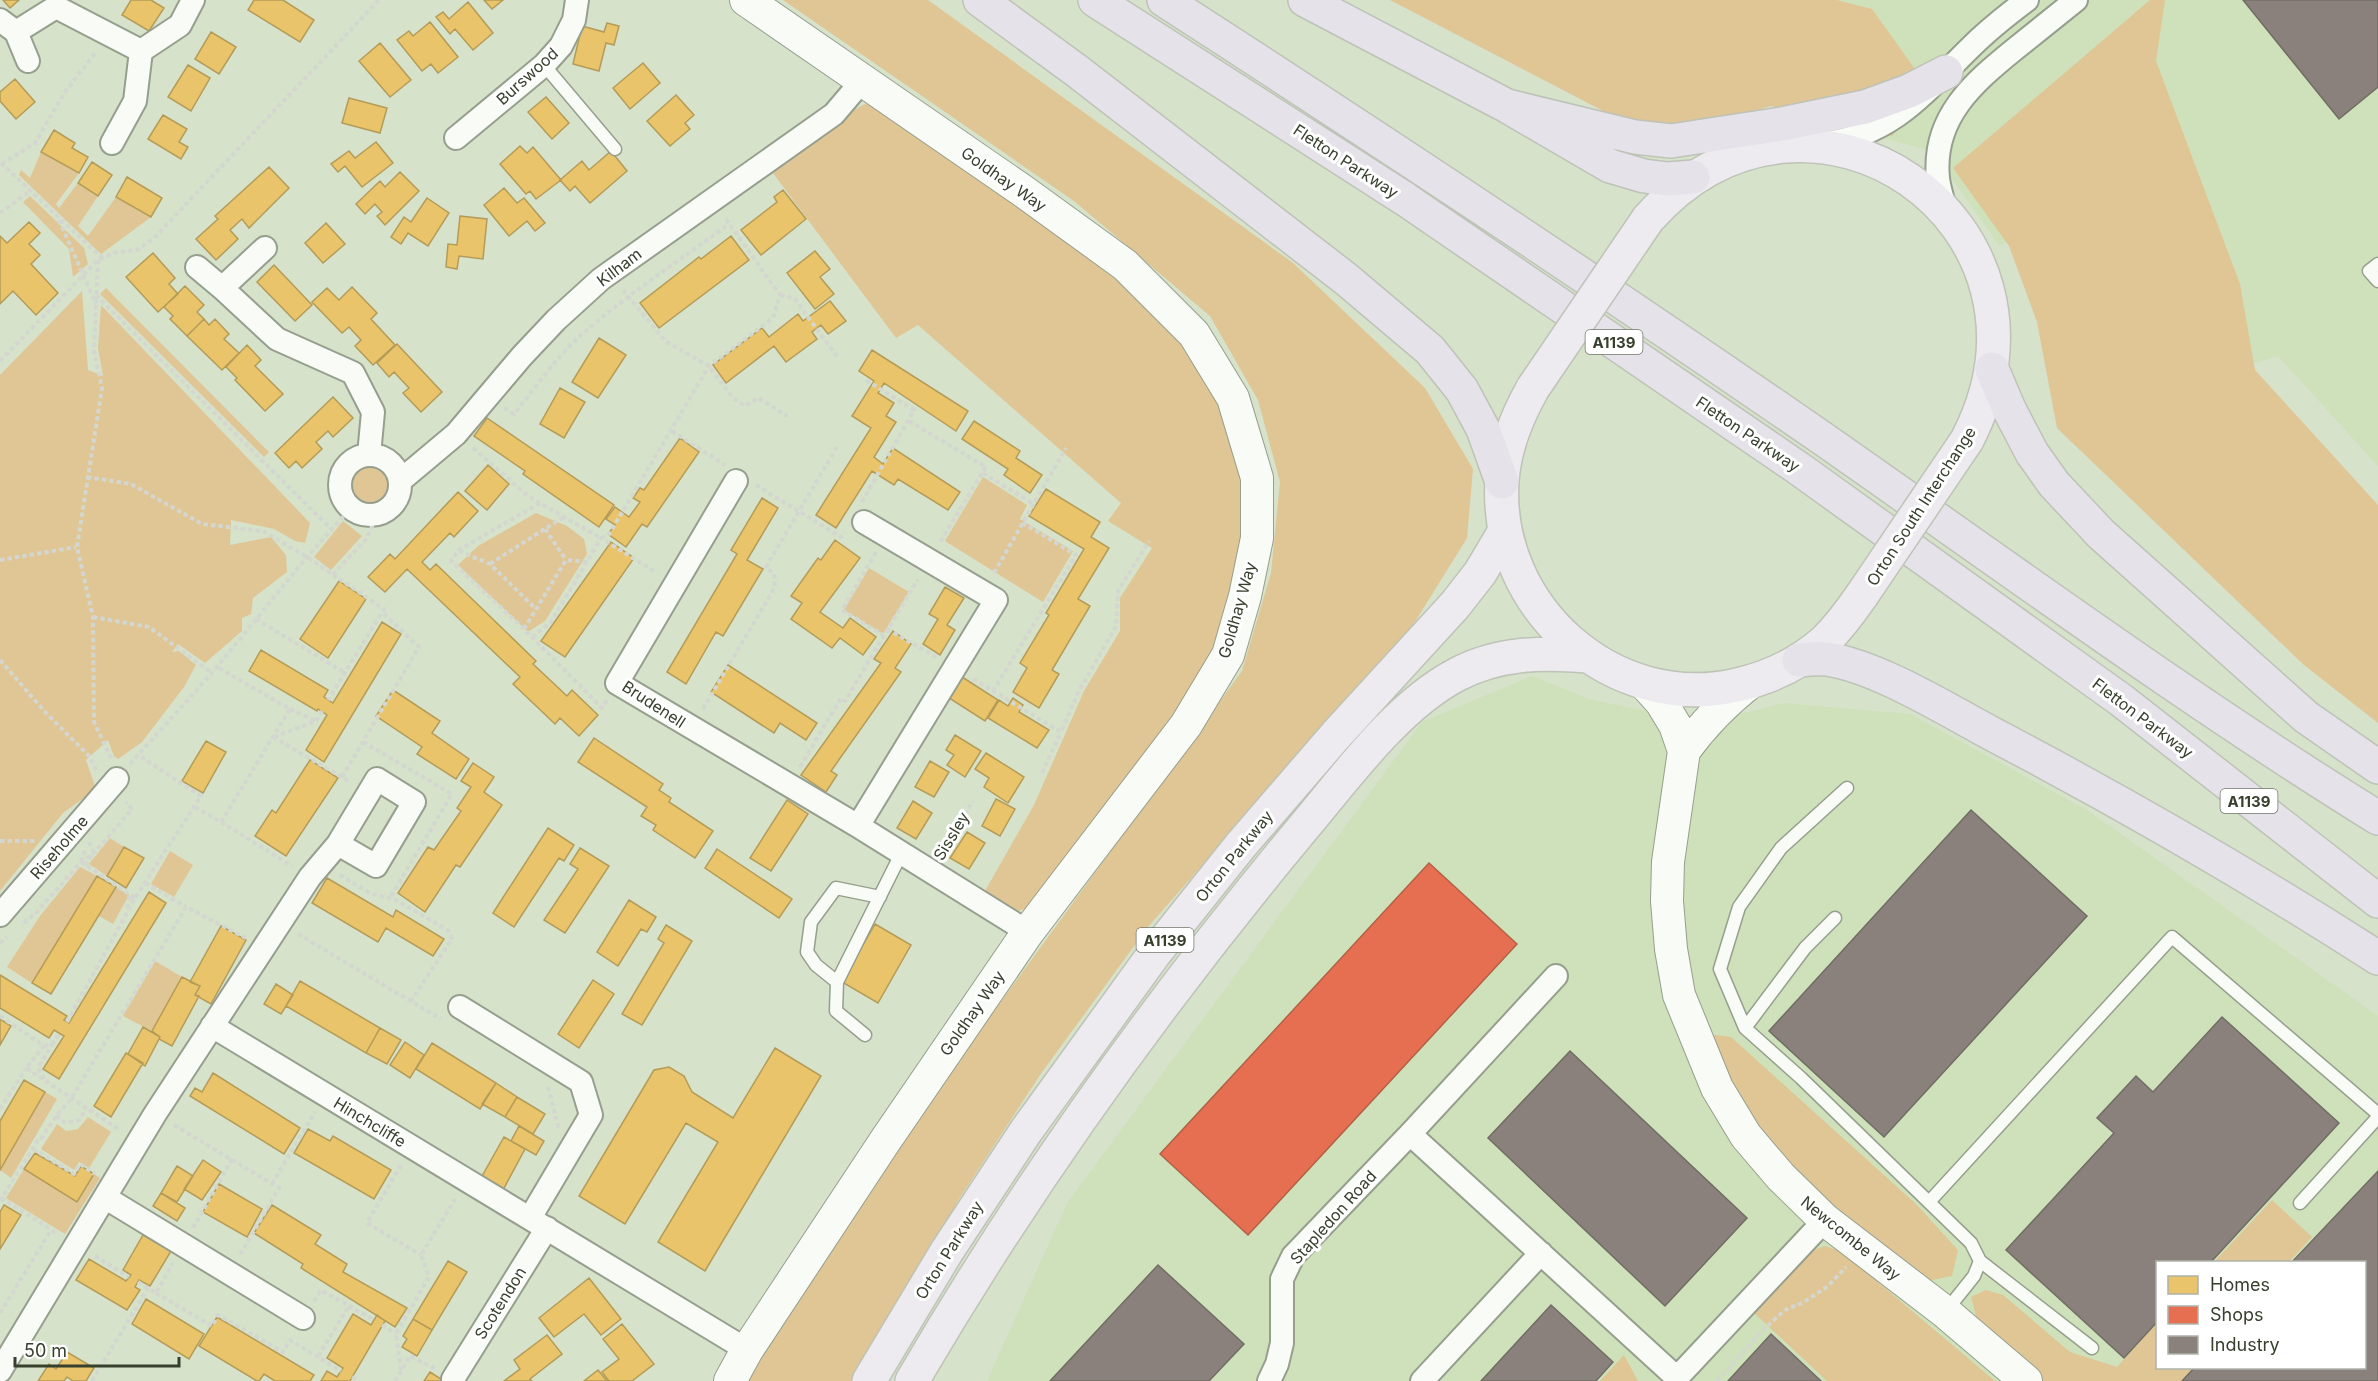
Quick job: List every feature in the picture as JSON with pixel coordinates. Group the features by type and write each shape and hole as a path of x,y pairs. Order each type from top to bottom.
{"highway":[{"path":"980,0 1077,71 1346,279 1430,350 1462,390 1483,429 1502,482"},
{"name":"Fletton Parkway","path":"1095,0 1405,199 1798,468 2121,700 2378,901"},
{"name":"A1139","path":"1164,0 1433,174 1817,435 2145,665 2312,777 2378,818"},
{"path":"1305,0 1507,106 1610,166 1652,177 1668,179 1693,177"},
{"path":"1507,106 1635,137 1671,141 1782,124 1865,106 1960,77"},
{"path":"1992,369 2009,409 2032,453 2054,484 2101,534 2306,717 2378,768"},
{"path":"1800,660 1826,659 1856,667 1895,683 2060,770 2274,891 2378,958"}],"main road":[{"name":"Orton South Interchange","path":"1782,146 1813,146 1845,150 1875,160 1903,175 1945,209 1958,226 1977,258 1989,294 1994,331 1992,369 1979,417 1967,440 1838,627 1824,642 1800,660 1752,681 1725,688 1697,690 1670,688 1613,672 1587,656 1556,629 1542,614 1525,589 1512,560 1504,531 1502,482 1511,433 1533,388 1648,219 1677,189 1693,177 1721,162 1751,152 1782,146"},
{"name":"Orton Parkway","path":"869,1381 947,1251 1026,1131 1140,972 1241,845 1363,705 1455,605 1480,573 1504,531"},
{"name":"A1139","path":"912,1381 985,1260 1054,1154 1108,1079 1256,885 1361,758 1428,692 1458,674 1504,658 1543,652 1587,656"}],"street":[{"path":"112,143 135,101 141,51 180,25 193,0"},
{"name":"Burswood","path":"456,138 544,65 561,46 574,20 577,0"},
{"name":"Goldhay Way","path":"730,1381 747,1350 885,1141 1028,932 1186,725 1228,655 1245,596 1257,538 1257,478 1233,398 1187,326 1125,264 746,0"},
{"path":"1945,209 1938,177 1940,147 1947,123 1957,105 1960,77 1971,46 2026,0"},
{"path":"1813,146 1851,140 1883,125 2076,0"},
{"path":"28,61 8,26 56,7 141,51"},
{"name":"Kilham","path":"377,515 386,512 398,499 400,481 456,434 556,320 611,272 834,114 862,81"},
{"path":"222,288 265,248"},
{"path":"196,267 277,339 353,373 373,412 369,455"},
{"path":"377,515 358,513 344,500 340,491 340,480 344,471 359,457 369,455 386,459 398,473 400,481"},
{"name":"Brudenell","path":"739,477 617,683 858,826 1028,932"},
{"path":"858,826 996,600 859,519"},
{"name":"Newcombe Way","path":"1752,681 1726,701 1703,724 1684,751 1668,862 1667,901 1671,949 1679,995 1717,1088 1746,1136 1781,1178 1825,1220 1945,1312 2026,1381"},
{"name":"Newcombe Way","path":"1643,682 1662,702 1675,725 1684,751"},
{"path":"0,1371 155,1114 315,870 338,844 377,779 414,802 376,866 338,844"},
{"name":"Riseholme","path":"6,924 58,847 111,786"},
{"name":"Stapledon Road","path":"1269,1381 1277,1364 1282,1343 1282,1279 1293,1256 1556,976"},
{"path":"455,1016 581,1082 591,1115 566,1158 538,1223"},
{"name":"Hinchcliffe","path":"212,1026 747,1350"},
{"path":"1410,1134 1675,1379 1825,1220"},
{"path":"109,1191 230,1274 303,1318"},
{"name":"Scotendon","path":"453,1379 538,1223"},
{"path":"1422,1381 1541,1253"}],"lane":[{"path":"544,65 615,149"},
{"path":"2378,264 2369,271 2378,281"},
{"path":"1846,788 1781,848 1739,907 1720,969 1745,1028 1801,1078 1971,1243 1980,1261 2092,1348"},
{"path":"865,1035 836,1011 837,982 901,854"},
{"path":"837,982 816,965 807,952 811,922 836,888 880,897"},
{"path":"1745,1028 1805,948 1835,918"},
{"path":"1929,1202 2172,937 2378,1115 2300,1203"},
{"path":"1945,1312 1974,1276 1980,1261"}],"path":[{"path":"0,361 82,273 100,259 117,252 137,250 154,238 379,0"},
{"path":"100,259 1,163 35,143 65,92 109,34"},
{"path":"0,213 30,191"},
{"path":"712,200 780,295 794,298 838,358"},
{"path":"57,216 96,305"},
{"path":"496,404 514,414 544,375 578,338 629,297 729,224"},
{"path":"100,259 94,351 102,388 76,547 93,617 94,722 111,758 111,786"},
{"path":"611,272 665,341 709,366 732,397 745,406 758,398 788,416"},
{"path":"532,637 551,622 601,538 608,536 709,366 773,318 780,295"},
{"path":"96,296 331,529"},
{"path":"672,431 739,477 841,537 859,519 914,410 864,380"},
{"path":"788,785 841,698 846,701 986,467 909,421"},
{"path":"456,434 528,496 676,584"},
{"path":"692,727 775,587 774,574 766,567 837,447"},
{"path":"983,592 1066,448"},
{"path":"982,473 1034,504"},
{"path":"87,477 131,484 202,524 263,531 307,557 384,609 328,700"},
{"path":"541,502 459,550 451,561 524,629 602,708 617,683"},
{"path":"111,786 212,673 307,557 351,508"},
{"path":"333,575 367,538 377,515"},
{"path":"490,564 565,516"},
{"path":"993,691 1076,555 1023,524"},
{"path":"545,529 566,560"},
{"path":"884,635 842,610 886,535"},
{"path":"1042,773 1078,693 1116,626 1118,591 1149,541"},
{"path":"0,560 76,547"},
{"path":"459,550 490,564 536,609"},
{"path":"566,560 587,562"},
{"path":"524,629 566,560"},
{"path":"342,777 419,647 382,612"},
{"path":"93,617 149,627 212,673"},
{"path":"256,619 345,673"},
{"path":"887,629 1061,732"},
{"path":"0,660 46,713 90,757 111,786 132,809 94,853 36,913 20,926"},
{"path":"217,667 290,709 316,721"},
{"path":"221,822 290,709"},
{"path":"273,737 316,721 322,711"},
{"path":"273,737 369,793"},
{"path":"66,1022 135,898 201,796 138,755"},
{"name":"Sissley","path":"930,872 973,801"},
{"path":"194,807 315,870 370,893 396,900 449,931 452,939 411,1001"},
{"path":"92,832 88,841 94,853"},
{"path":"58,847 135,898"},
{"path":"145,883 263,948"},
{"path":"126,914 130,894"},
{"path":"129,1276 0,1199 56,1116 71,1099 186,907"},
{"path":"280,923 411,1001 455,1016"},
{"path":"0,943 6,924"},
{"path":"0,1016 44,1046"},
{"path":"45,1080 38,1068 60,1033"},
{"path":"0,1108 26,1068 44,1046 53,1043"},
{"path":"26,1068 138,1142"},
{"path":"547,1082 566,1158"},
{"path":"273,1184 325,1095"},
{"path":"56,1116 66,1123 79,1120 87,1109"},
{"path":"155,1114 279,1188 230,1274"},
{"path":"401,1370 396,1334 429,1277 421,1256 367,1223 411,1147"},
{"path":"33,1149 74,1174 80,1164 109,1191"},
{"path":"421,1256 466,1180"},
{"path":"0,1313 51,1230"},
{"path":"1717,1381 1765,1328 1785,1310 1804,1302 1828,1286 1862,1248"},
{"path":"92,1381 148,1288"},
{"path":"156,1293 212,1326 218,1314 283,1352 321,1290 374,1320"},
{"path":"318,1356 349,1306"},
{"path":"382,1325 396,1334"},
{"path":"291,1340 341,1371"},
{"path":"395,1381 411,1356 453,1379"},
{"path":"352,1377 359,1381"}],"shaded area":[{"path":"783,0 928,0 1293,263 1425,388 1473,469 1467,538 1413,625 1148,927 1040,1075 959,1199 859,1381 730,1381 747,1350 1242,671 1271,573 1280,482 1258,400 1210,316 1074,201"},
{"path":"1390,0 1837,0 1872,9 1930,90 1892,136 1771,106 1659,140"},
{"path":"1642,0 2378,0 2378,466 2278,356 2073,415 2021,237 1999,245 1932,151 1811,119"},
{"path":"2150,0 2165,0 2156,61 2240,284 2255,370 2378,505 2378,723 2304,665 2057,428 2037,322 2009,246 1953,168"},
{"path":"865,104 880,108 1024,207 1163,317 1195,355 1222,409 1235,447 1245,518 1237,575 1224,627 1170,724 1124,790 1025,909 1014,912 985,891 1034,805 1084,691 1120,631 1120,598 1152,548 1108,521 1121,503 918,325 896,338 770,169"},
{"path":"41,152 79,173 56,204 59,208 78,183 98,196 78,226 88,236 116,197 151,217 101,254 19,175 21,170 30,178"},
{"path":"30,196 84,248 88,264 73,277 69,249 23,202"},
{"path":"106,288 269,452 264,457 100,294"},
{"path":"82,291 88,370 103,376 98,348 101,305 310,523 305,543 295,541 274,529 231,520 230,545 271,537 286,555 287,572 253,598 251,614 242,618 242,631 205,663 178,644 172,652 179,651 196,665 184,687 142,742 118,759 114,756 108,740 86,760 96,789 63,813 0,891 0,375"},
{"path":"371,464 385,470 391,484 385,498 371,504 357,498 351,484 357,470"},
{"path":"983,477 1027,505 1020,519 1073,551 1043,602 945,541"},
{"path":"536,513 567,526 584,539 587,554 545,621 528,632 458,565 478,546"},
{"path":"343,521 362,536 331,570 314,557"},
{"path":"869,568 909,592 883,634 844,610"},
{"path":"1532,676 1592,700 1705,723 1784,703 1910,714 2087,810 2378,1016 2378,1381 987,1381 1067,1203 1422,722"},
{"path":"110,838 124,847 107,876 89,864"},
{"path":"170,851 193,865 174,897 151,884"},
{"path":"80,867 97,876 32,983 7,967 40,916"},
{"path":"116,887 129,895 113,924 99,916"},
{"path":"155,961 182,977 152,1031 123,1016"},
{"path":"1708,1034 1731,1037 1916,1204 1958,1250 1952,1276 1922,1282 1848,1222 1801,1179 1759,1131 1741,1105"},
{"path":"45,1092 57,1099 11,1178 0,1170"},
{"path":"88,1117 111,1132 89,1168 79,1162 74,1170 41,1149 57,1124 66,1131 78,1129"},
{"path":"24,1169 77,1201 94,1174 100,1178 65,1234 6,1198"},
{"path":"2272,1200 2312,1237 2290,1261 2215,1261"},
{"path":"1825,1246 1841,1251 1995,1381 1827,1381 1753,1312 1805,1253"},
{"path":"1986,1290 2003,1295 2070,1352 2117,1367 2156,1324 2156,1369 2192,1369 2181,1381 2041,1381 1977,1320 1971,1297"},
{"path":"1624,1355 1638,1381 1600,1381"}],"building: Homes":[{"path":"3,0 19,0 10,8"},
{"path":"131,0 151,0 164,8 149,31 122,15"},
{"path":"254,0 283,0 314,20 300,42 248,10"},
{"path":"484,0 503,0 492,9"},
{"path":"468,2 493,33 473,50 455,29 450,34 436,17 443,12 449,19"},
{"path":"430,22 458,57 438,73 431,64 422,71 397,40 409,31 413,36"},
{"path":"607,23 619,26 614,45 606,43 599,71 573,64 582,26 604,32"},
{"path":"211,32 236,47 219,74 195,59"},
{"path":"380,43 411,80 390,97 359,61"},
{"path":"643,63 660,83 630,109 613,88"},
{"path":"188,65 210,78 191,111 168,97"},
{"path":"15,79 35,102 16,119 0,101 0,92"},
{"path":"676,95 694,115 685,123 690,129 670,146 647,121"},
{"path":"546,97 569,123 552,139 528,112"},
{"path":"349,98 387,108 380,133 342,123"},
{"path":"163,115 187,129 179,142 188,147 181,159 148,139"},
{"path":"54,130 75,143 72,148 88,157 79,173 41,152"},
{"path":"376,142 393,163 362,187 345,166 338,172 331,164 349,151 355,158"},
{"path":"520,146 527,153 533,147 561,180 536,199 530,191 526,194 500,164"},
{"path":"611,151 627,171 590,203 575,186 570,191 560,180 582,161 589,170"},
{"path":"92,162 112,175 98,196 78,183"},
{"path":"269,167 289,188 249,228 242,219 230,230 238,239 216,260 196,239 218,219 215,216"},
{"path":"400,172 419,191 385,225 377,216 382,212 375,204 365,214 356,204 380,181 385,187"},
{"path":"127,177 162,198 151,217 116,197"},
{"path":"504,188 517,203 524,198 545,223 535,231 527,221 509,236 484,205"},
{"path":"783,190 806,219 761,255 741,230 777,202 774,197"},
{"path":"427,198 449,213 428,246 408,233 401,244 391,237 404,217 411,222"},
{"path":"460,216 487,219 483,259 459,256 457,269 446,267 448,244 457,245"},
{"path":"29,222 40,233 29,244 40,255 31,264 58,293 36,315 13,291 0,304 0,236 7,243"},
{"path":"326,223 345,244 323,263 305,243"},
{"path":"731,236 749,260 659,328 640,303 699,257 701,259"},
{"path":"815,251 830,269 820,277 834,294 815,309 787,273"},
{"path":"153,253 175,278 169,284 178,294 158,312 126,277"},
{"path":"274,265 312,305 295,321 257,282"},
{"path":"185,286 204,305 197,312 204,319 187,336 170,319 173,316 164,307"},
{"path":"352,287 377,313 371,319 395,345 373,365 355,346 361,340 349,327 342,333 312,302 327,288 339,300"},
{"path":"830,301 846,321 828,334 821,325 812,332 817,339 786,362 774,346 726,383 713,365 762,328 769,337 798,314 803,321"},
{"path":"204,319 209,325 215,319 229,334 224,339 239,353 222,370 187,336"},
{"path":"599,338 626,355 598,398 572,382"},
{"path":"397,344 442,392 421,412 403,393 409,388 394,372 389,377 377,363"},
{"path":"247,345 261,360 255,366 283,394 265,411 235,380 237,378 226,367"},
{"path":"872,350 968,411 956,431 884,383 878,393 894,403 886,416 896,422 874,457 883,464 893,448 960,492 948,510 898,479 894,485 872,471 836,528 816,515 871,428 852,416 874,381 859,371"},
{"path":"560,388 585,402 564,438 540,424"},
{"path":"333,397 353,418 333,437 328,431 316,442 322,449 302,468 296,461 289,468 275,453"},
{"path":"487,418 614,505 599,527 523,474 525,471 474,436"},
{"path":"974,421 1020,451 1016,458 1042,475 1030,493 1004,475 1008,469 962,439"},
{"path":"680,438 699,452 647,527 642,524 626,547 608,534 615,525 606,519 615,507 629,517 640,502 633,498 640,488 644,490"},
{"path":"488,465 509,484 487,510 465,491"},
{"path":"1046,489 1100,522 1091,537 1109,548 1078,599 1090,606 1052,670 1059,674 1039,708 1013,692 1027,668 1020,663 1049,615 1046,613 1084,549 1029,516"},
{"path":"458,492 478,511 454,537 450,533 422,562 430,570 436,564 536,661 533,664 567,696 572,690 598,715 579,736 560,718 555,724 513,684 520,677 407,569 385,592 368,577 390,554 395,559"},
{"path":"762,498 778,508 747,560 763,569 723,636 716,632 686,684 667,672 737,554 731,550"},
{"path":"835,540 860,558 820,612 843,628 850,618 876,637 863,655 840,638 832,648 791,619 802,603 791,596 818,558 821,560"},
{"path":"611,542 634,558 565,657 541,641"},
{"path":"339,581 366,599 328,658 300,639"},
{"path":"945,587 964,598 947,625 955,630 940,655 923,644 938,619 929,614"},
{"path":"382,622 401,634 324,762 306,750 327,715 249,671 261,650 328,690 324,697 333,703"},
{"path":"893,631 911,644 895,668 901,672 831,771 837,775 826,792 801,775 881,663 874,659"},
{"path":"728,665 817,723 806,740 780,723 774,733 711,692"},
{"path":"959,675 998,700 985,721 946,696"},
{"path":"393,690 440,721 432,733 469,759 456,779 417,754 422,747 376,716"},
{"path":"1013,698 1023,705 1019,712 1049,730 1037,748 988,718 999,700 1008,706"},
{"path":"955,735 981,751 965,777 947,765 954,755 946,750"},
{"path":"594,738 663,784 659,790 671,798 669,802 713,831 695,858 653,830 656,825 641,816 647,807 578,762"},
{"path":"206,741 226,752 203,793 182,781"},
{"path":"986,753 1024,777 1008,803 984,787 989,778 975,769"},
{"path":"310,760 338,778 286,856 255,836 272,810 276,813"},
{"path":"930,761 949,772 934,797 915,787"},
{"path":"473,763 494,777 484,792 502,805 460,867 456,865 425,912 398,893 428,847 434,850 461,811 457,808 471,787 461,781"},
{"path":"996,799 1015,809 1000,836 982,826"},
{"path":"787,800 808,814 771,871 750,858"},
{"path":"913,801 932,813 916,839 897,828"},
{"path":"548,828 574,845 564,861 559,858 514,927 493,913"},
{"path":"967,832 985,843 969,869 950,858"},
{"path":"124,847 144,858 126,888 107,876"},
{"path":"580,848 609,866 565,933 544,920 578,869 570,864"},
{"path":"717,849 792,899 779,918 705,868"},
{"path":"97,876 116,887 51,994 32,983"},
{"path":"327,878 393,917 396,910 444,939 433,956 386,928 378,942 312,903"},
{"path":"149,892 166,903 59,1079 43,1069 64,1036 54,1030 49,1038 0,1008 0,975 67,1016 64,1020 69,1023"},
{"path":"629,900 656,917 647,932 641,929 618,966 597,952"},
{"path":"875,924 911,945 878,1003 842,982"},
{"path":"666,925 692,941 642,1025 622,1014 664,943 658,939"},
{"path":"221,926 246,940 211,1004 195,995 200,986 190,982"},
{"path":"182,977 200,986 195,995 199,996 172,1046 159,1039 160,1037 152,1031"},
{"path":"593,980 614,994 579,1048 558,1034"},
{"path":"300,981 380,1028 366,1053 286,1006"},
{"path":"276,984 293,995 281,1014 264,1004"},
{"path":"0,1019 11,1026 0,1045"},
{"path":"143,1027 160,1037 145,1066 128,1054"},
{"path":"380,1028 401,1040 387,1064 366,1053"},
{"path":"405,1042 424,1055 410,1078 390,1065"},
{"path":"432,1043 496,1083 480,1109 416,1069"},
{"path":"775,1048 821,1076 705,1271 658,1242 718,1142 686,1123 625,1224 579,1196 654,1070 669,1067 684,1076 692,1092 733,1118"},
{"path":"126,1053 143,1063 111,1117 94,1106"},
{"path":"213,1073 300,1128 284,1154 190,1096 195,1088 202,1092"},
{"path":"24,1080 45,1092 0,1170 0,1121"},
{"path":"496,1083 517,1097 505,1117 482,1104"},
{"path":"517,1097 545,1114 533,1134 505,1117"},
{"path":"519,1126 544,1141 536,1155 511,1141"},
{"path":"308,1129 330,1141 333,1136 391,1170 374,1199 294,1153"},
{"path":"504,1137 525,1149 503,1190 481,1178"},
{"path":"35,1153 75,1176 81,1166 94,1174 77,1202 24,1169"},
{"path":"203,1160 221,1172 202,1200 184,1189"},
{"path":"177,1166 193,1176 177,1202 161,1193"},
{"path":"219,1184 262,1209 247,1237 203,1212"},
{"path":"161,1193 185,1208 177,1221 153,1206"},
{"path":"4,1205 21,1215 0,1249 0,1212"},
{"path":"272,1205 321,1235 315,1244 347,1264 343,1272 407,1308 395,1327 301,1268 303,1264 254,1233"},
{"path":"143,1235 171,1251 150,1286 139,1280 135,1287 140,1290 127,1310 76,1280 89,1259 126,1281 131,1275 123,1270"},
{"path":"448,1261 467,1272 432,1330 413,1319"},
{"path":"589,1278 621,1319 601,1335 584,1314 554,1337 539,1318"},
{"path":"146,1299 204,1334 189,1359 132,1324"},
{"path":"353,1314 371,1325 377,1315 385,1321 350,1381 321,1381 327,1371 337,1377 343,1368 327,1358"},
{"path":"217,1317 314,1375 310,1381 275,1381 264,1374 257,1381 199,1346"},
{"path":"413,1319 432,1330 417,1356 402,1347 407,1339 403,1336"},
{"path":"622,1324 654,1364 632,1381 609,1381 602,1372 619,1359 603,1339"},
{"path":"547,1335 562,1354 530,1379 532,1381 504,1381 520,1369 514,1360"},
{"path":"67,1352 94,1368 86,1381 73,1381 67,1377 64,1381 38,1381 49,1364 56,1369"},
{"path":"598,1370 607,1381 584,1381"},
{"path":"430,1372 444,1381 424,1381"}],"building: Shops":[{"path":"1429,863 1517,944 1248,1235 1160,1154"}],"building: Industry":[{"path":"2243,0 2378,0 2378,87 2339,119"},
{"path":"1971,810 2087,916 1884,1137 1769,1031"},
{"path":"2222,1017 2339,1123 2212,1261 2156,1261 2156,1323 2124,1358 2006,1250 2114,1133 2097,1118 2136,1076 2153,1092"},
{"path":"1570,1051 1747,1218 1665,1306 1488,1138"},
{"path":"2378,1171 2378,1381 2182,1381 2193,1369 2366,1369 2366,1261 2293,1261"},
{"path":"1158,1265 1244,1344 1209,1381 1050,1381"},
{"path":"1551,1305 1613,1362 1596,1381 1481,1381"},
{"path":"1771,1334 1821,1381 1728,1381"}]}
